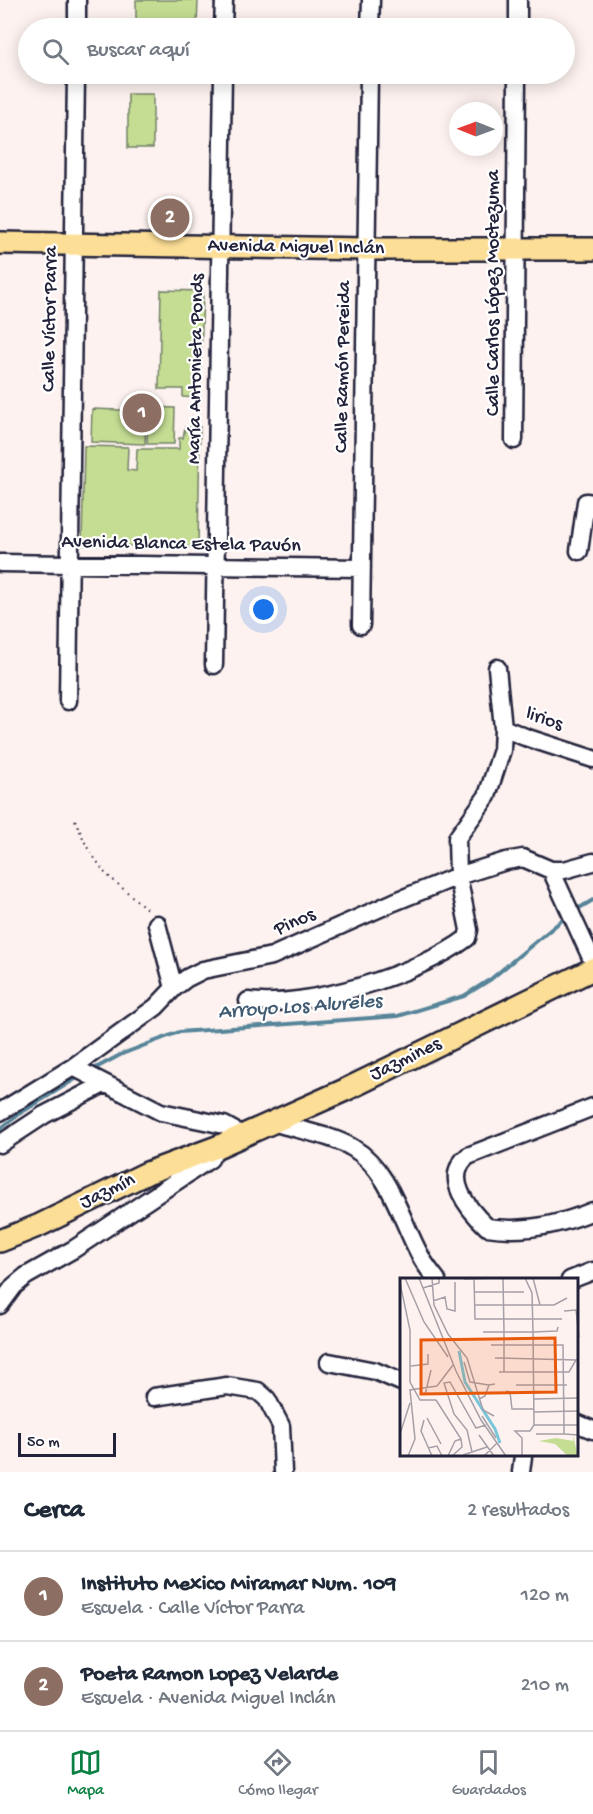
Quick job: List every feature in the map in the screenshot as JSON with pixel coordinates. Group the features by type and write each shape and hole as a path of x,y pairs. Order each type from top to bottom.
{"main road":[{"name":"Avenida Miguel Inclán","path":"0,243 367,249 593,249"},
{"name":"Jazmines","path":"217,1147 345,1090 593,969"},
{"name":"Jazmín","path":"0,1241 40,1225 147,1173 217,1147"}],"street":[{"path":"77,0 77,18"},
{"path":"224,0 224,18"},
{"path":"370,0 370,18"},
{"path":"518,0 518,18"},
{"name":"Calle Víctor Parra","path":"68,701 76,84"},
{"name":"María Antonieta Ponds","path":"214,665 223,84"},
{"name":"Calle Ramón Pereida","path":"361,625 369,84"},
{"name":"Calle Carlos López Moctezuma","path":"514,440 517,84"},
{"path":"579,551 586,502 593,502"},
{"name":"Avenida Blanca Estela Pavón","path":"0,563 362,568"},
{"name":"lirios","path":"497,668 503,728 593,759"},
{"path":"248,1001 267,1004 292,1002 381,980 422,963 467,938 468,924 458,876 457,838 487,796 502,750 503,728"},
{"name":"Pinos","path":"86,1074 174,988 203,970 272,956 458,876 523,858 551,870"},
{"path":"593,862 564,870 551,870 593,962"},
{"path":"157,924 174,988"},
{"path":"0,1144 44,1115 86,1074"},
{"path":"0,1112 86,1074 118,1088 161,1112 224,1125 242,1135"},
{"path":"593,1107 468,1156 457,1168 456,1174 458,1188 465,1202 487,1227 525,1230 565,1222 593,1211"},
{"path":"273,1122 303,1132 328,1136 354,1149 373,1164 387,1187 421,1258 435,1278"},
{"path":"0,1305 14,1286 26,1276 74,1249 210,1159 217,1147"},
{"path":"575,1278 593,1271"},
{"path":"329,1362 375,1371 400,1382"},
{"path":"154,1396 227,1386 258,1391 267,1398 281,1426 283,1472"},
{"path":"578,1424 593,1430"},
{"path":"521,1472 523,1457"}],"path":[{"path":"75,820 87,847 105,873 144,906 157,924"}],"green space":[{"path":"136,0 198,0 197,18 136,18"},
{"path":"128,94 153,94 153,148 128,148"},
{"path":"161,290 203,291 200,398 183,397 183,389 159,389"},
{"path":"148,407 175,408 174,444 147,444"},
{"path":"92,409 146,411 145,444 91,442"},
{"path":"185,427 200,427 198,547 82,545 84,446 128,447 127,470 136,471 137,449 179,449 179,438 183,438"}],"waterway":[{"name":"Arroyo Los Alureles","path":"576,910 593,900"},
{"name":"Arroyo Los Alureles","path":"92,1070 122,1054 179,1032 398,1016 464,996 491,979 567,916"},
{"name":"Arroyo Los Alureles","path":"0,1129 22,1112 80,1076"}],"place":[{"name":"Poeta Ramon Lopez Velarde","path":"170,218"},
{"name":"Instituto Mexico Miramar Num. 109","path":"142,413"}]}
